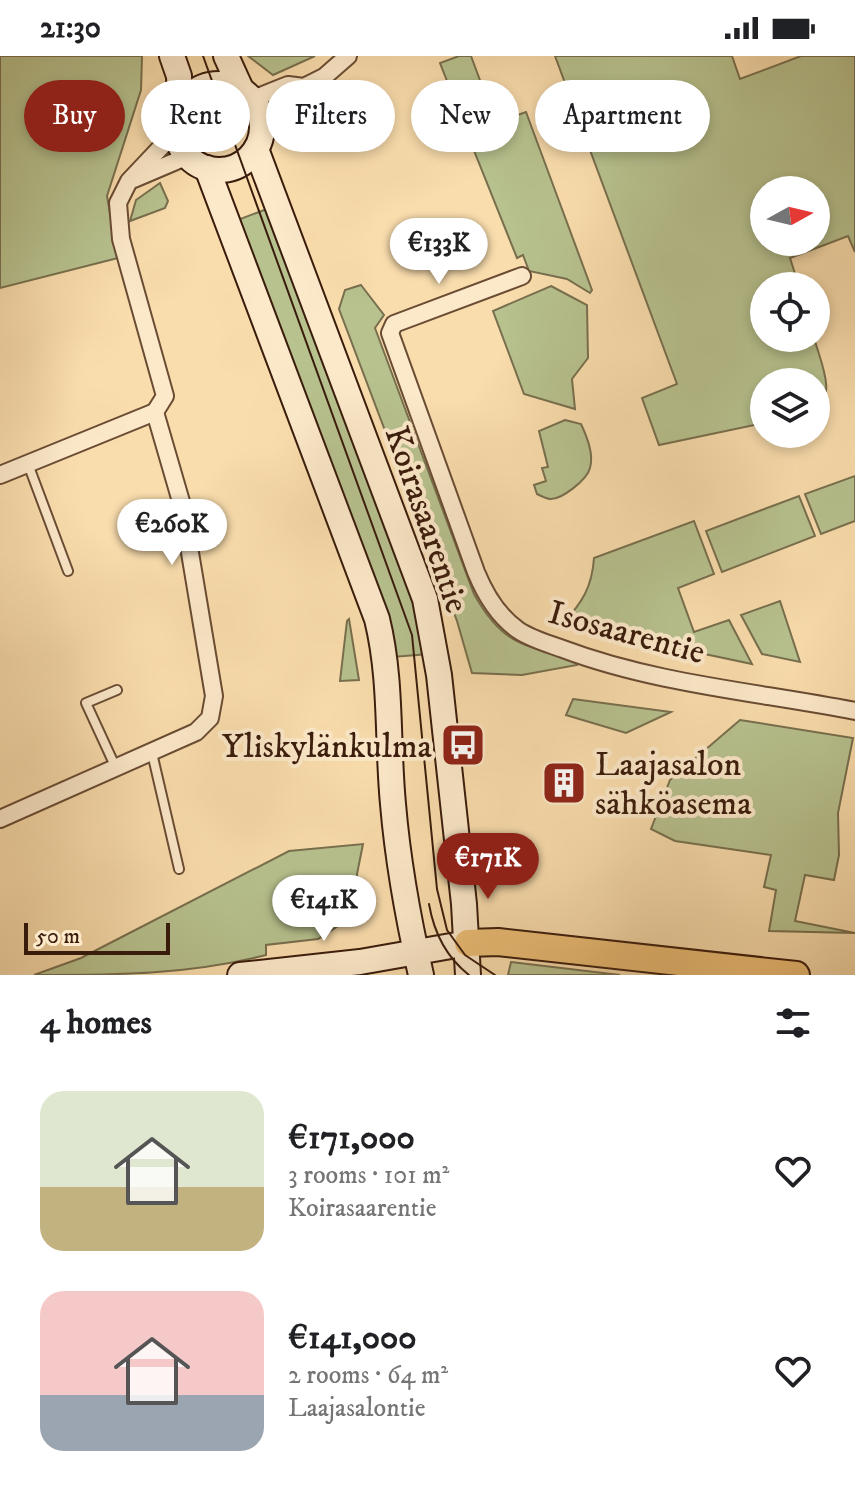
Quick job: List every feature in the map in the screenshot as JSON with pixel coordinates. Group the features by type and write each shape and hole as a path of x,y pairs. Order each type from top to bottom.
{"main road":[{"path":"172,56 179,80"},
{"path":"226,56 239,80"},
{"path":"191,154 233,167 256,149 262,124 250,100"},
{"name":"Koirasaarentie","path":"256,149 425,599 439,675 468,943 468,975"},
{"path":"191,154 377,619 386,666 392,801 402,886 419,963"},
{"path":"240,975 360,962 419,963 468,943 498,942 796,975"}],"street":[{"path":"318,80 348,56"},
{"path":"262,124 266,122"},
{"path":"0,475 155,412 165,396 121,239 118,203 129,181 163,145 191,154"},
{"name":"Isosaarentie","path":"522,276 394,324 390,333 483,590 503,616 520,631 580,655 630,670 855,711"},
{"path":"0,819 152,753 207,724 214,696 182,505 155,412"}],"lane":[{"path":"28,464 68,571"},
{"path":"116,769 86,703 117,690"},
{"path":"152,753 179,869"}],"green space":[{"path":"0,56 142,56 141,90 125,140 125,80 24,80 24,152 121,152 107,196 118,258 0,288"},
{"path":"248,56 315,56 273,75"},
{"path":"459,56 471,56 480,80 447,80 440,63"},
{"path":"555,56 732,56 740,79 801,56 855,56 855,252 848,236 830,243 830,176 750,176 750,256 795,256 790,258 794,272 750,272 750,352 818,352 823,368 750,368 750,426 659,445 642,398 677,384 591,152 710,152 710,80 564,80"},
{"path":"526,112 535,136 535,152 541,152 592,290 590,293 567,279 529,271 523,255 517,258 475,152 519,152 519,114"},
{"path":"160,183 168,201 165,208 130,221 136,200"},
{"path":"272,207 415,588 429,654 392,657 235,221"},
{"path":"361,285 384,315 375,328 474,594 505,634 529,646 578,660 577,665 522,675 472,673 457,621 339,309 345,290"},
{"path":"551,286 587,305 588,358 572,379 575,409 524,394 493,311"},
{"path":"565,420 581,424 588,440 590,468 573,488 549,499 537,494 534,485 546,481 542,468 548,467 539,431"},
{"path":"855,476 855,521 821,534 805,494"},
{"path":"799,496 815,536 722,572 706,531"},
{"path":"694,521 714,574 678,588 694,632 729,620 752,664 563,624 585,594 594,558"},
{"path":"780,601 800,662 762,654 741,615"},
{"path":"349,619 359,680 340,681 347,621"},
{"path":"573,699 671,712 626,733 566,715"},
{"path":"740,720 853,738 838,813 839,855 834,880 805,875 795,921 855,933 769,931 776,890 764,887 771,855 675,841 651,829 670,780"},
{"path":"363,844 357,874 357,898 350,918 318,939 266,945 266,955 208,967 123,974 34,975 81,958 289,851"},
{"path":"511,962 620,975 508,975"}],"tram line":[{"path":"203,56 412,635 437,889 447,930 465,955 495,975"},
{"path":"429,904 442,944 469,975"}],"place":[{"name":"Yliskylänkulma","path":"463,745"},
{"name":"Laajasalon sähköasema","path":"564,783"}]}
